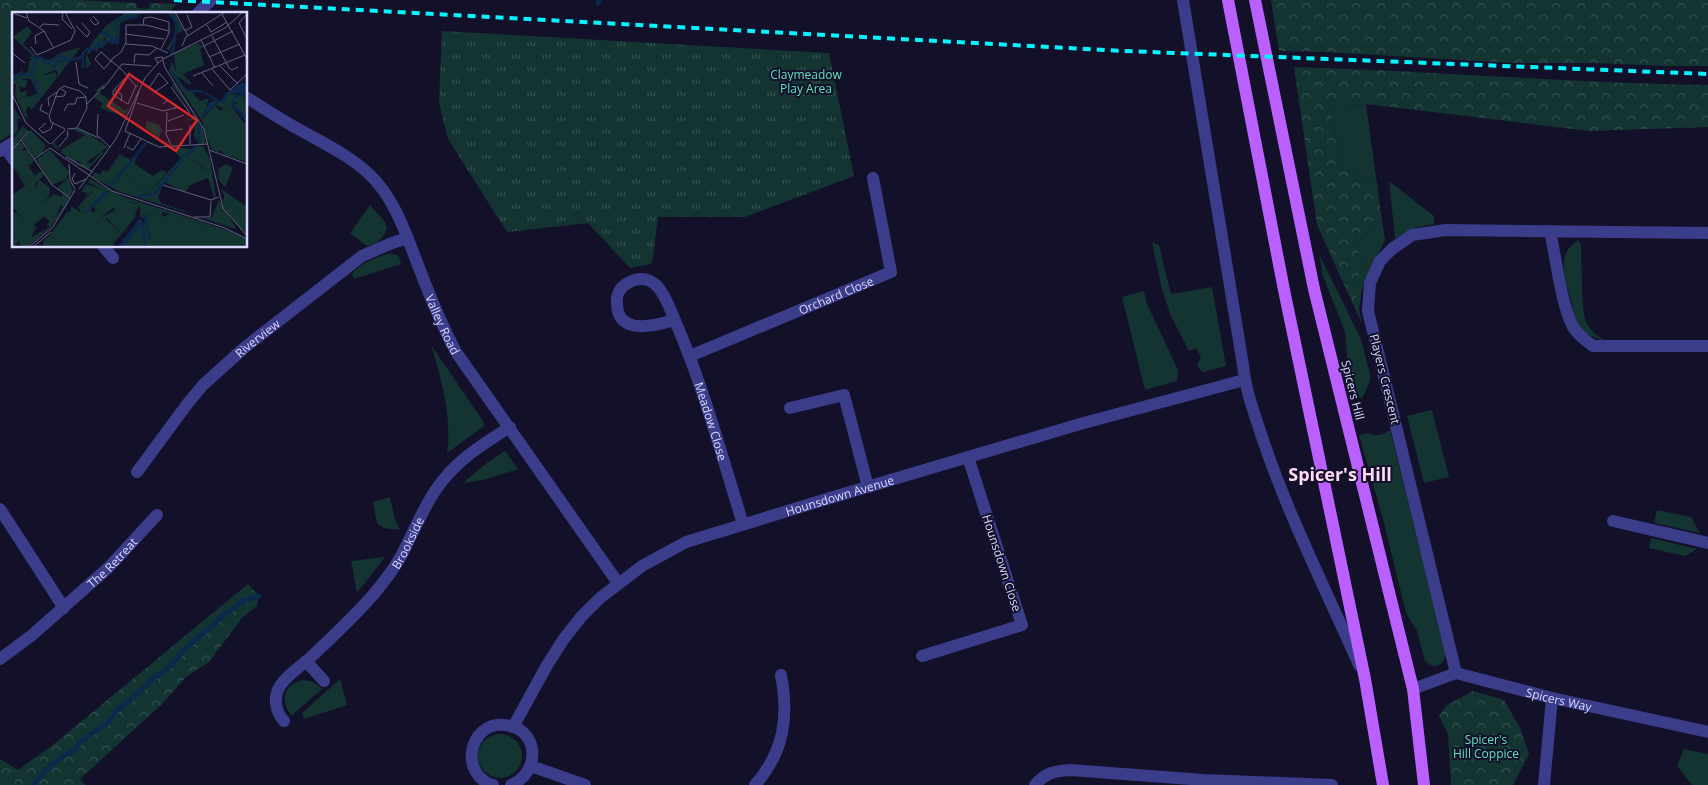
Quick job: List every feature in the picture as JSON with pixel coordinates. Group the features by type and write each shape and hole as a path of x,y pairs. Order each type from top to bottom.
{"main road":[{"path":"1228,0 1284,290 1365,679 1383,785"},
{"name":"Spicers Hill","path":"1256,0 1271,84 1314,289 1413,689 1424,785"}],"street":[{"path":"199,12 211,0"},
{"path":"1183,0 1244,380 1267,453 1365,679"},
{"name":"Valley Road","path":"248,98 330,145 370,174 384,192 393,206 408,238 445,331 456,352 618,583"},
{"name":"Orchard Close","path":"690,356 891,272 873,178"},
{"name":"Players Crescent","path":"1456,673 1368,311 1370,283 1380,261 1395,245 1412,235 1446,230 1708,233"},
{"path":"1550,232 1567,309 1574,328 1582,338 1593,346 1708,346"},
{"name":"Riverview","path":"138,472 203,385 244,348 356,260 377,249 408,238"},
{"path":"105,248 113,258"},
{"name":"Meadow Close","path":"674,320 650,327 633,326 627,323 619,314 616,302 619,291 637,279 651,281 663,293 690,356 743,524"},
{"name":"Hounsdown Avenue","path":"513,727 532,689 563,640 582,617 618,583 642,566 686,542 1080,424 1244,380"},
{"path":"790,408 844,395 868,487"},
{"name":"Brookside","path":"284,721 277,711 276,693 287,677 365,604 391,573 427,503 445,478 470,452 510,427"},
{"name":"Hounsdown Close","path":"922,656 1022,626 968,457"},
{"path":"0,509 64,608"},
{"name":"The Retreat","path":"0,659 31,636 108,568 157,515"},
{"path":"1613,521 1708,543"},
{"path":"306,661 324,681"},
{"path":"1413,689 1456,673"},
{"name":"Spicers Way","path":"1456,673 1552,698 1708,732"},
{"path":"755,785 775,755 783,731 786,706 781,675"},
{"path":"1544,785 1552,698"},
{"path":"493,785 479,777 473,768 472,748 476,738 483,731 503,724 521,732 528,738 532,747 531,766 526,775 511,785"},
{"path":"531,766 585,785"},
{"path":"1035,785 1047,774 1057,771 1204,783 1332,785"}],"green space":[{"path":"0,0 77,0 136,3 137,8 149,9 150,3 177,4 169,12 115,9 0,9"},
{"path":"1271,0 1708,0 1708,66 1513,63 1279,51"},
{"path":"0,9 115,9 146,12 12,12 12,134 0,141"},
{"name":"Claymeadow Play Area","path":"442,31 829,53 854,176 745,217 658,217 652,264 630,268 588,223 507,232 448,139 439,103"},
{"path":"1294,67 1604,82 1708,85 1708,127 1589,131 1366,104 1330,105 1342,169 1377,184 1382,221 1372,227 1357,245 1362,265 1355,290 1362,324 1317,225"},
{"path":"1366,104 1377,184 1342,169 1330,105"},
{"path":"1389,181 1434,216 1434,224 1414,228 1395,239"},
{"path":"370,205 385,222 387,229 379,240 367,246 350,233"},
{"path":"1382,221 1385,240 1362,289 1359,310 1355,290 1362,265 1357,245 1372,227"},
{"path":"1579,240 1581,246 1584,316 1589,327 1602,340 1581,329 1577,323 1566,284 1564,259 1572,245"},
{"path":"1152,242 1159,245 1171,294 1212,287 1226,366 1203,372 1197,366 1201,357 1196,348 1189,351 1171,316 1162,290"},
{"path":"390,253 399,256 401,264 354,279 352,274 359,267"},
{"path":"1320,256 1361,339 1371,378 1362,399 1359,397 1353,384 1348,367 1345,332 1322,273"},
{"path":"1144,291 1147,304 1178,370 1177,381 1145,390 1122,297"},
{"path":"431,345 483,421 484,426 447,453 447,412"},
{"path":"1432,410 1449,477 1424,483 1407,416"},
{"path":"1390,430 1446,652 1442,663 1436,666 1432,666 1425,661 1417,631 1406,613 1384,523 1359,435 1368,433 1379,435"},
{"path":"505,451 518,469 483,480 463,483 488,462"},
{"path":"390,497 394,516 400,530 384,528 377,523 373,502"},
{"path":"1657,510 1691,517 1700,533 1654,523"},
{"path":"1651,538 1697,549 1685,556 1649,548"},
{"path":"385,557 357,593 351,561"},
{"path":"248,584 259,596 257,606 242,618 209,662 187,676 162,704 80,779 85,785 0,785 0,759 18,770 54,744"},
{"path":"340,679 347,705 304,719 302,713"},
{"path":"303,680 314,682 322,689 291,716 285,704 285,694 291,685"},
{"name":"Spicer's Hill Coppice","path":"1473,691 1504,700 1520,728 1529,754 1513,785 1451,785 1448,734 1439,716 1447,705"},
{"path":"496,734 504,734 516,740 522,756 516,772 504,778 496,778 484,772 478,760 478,752 484,740"},
{"path":"1684,749 1708,754 1708,785 1692,785 1677,766"}],"waterway":[{"path":"33,785 50,766 75,750 80,742 109,722 116,711 167,669 186,648 227,613 243,601 259,596"}],"railway":[{"path":"174,0 1125,51 1708,74"}],"district":[{"name":"Spicer's Hill","path":"1340,474"}]}
